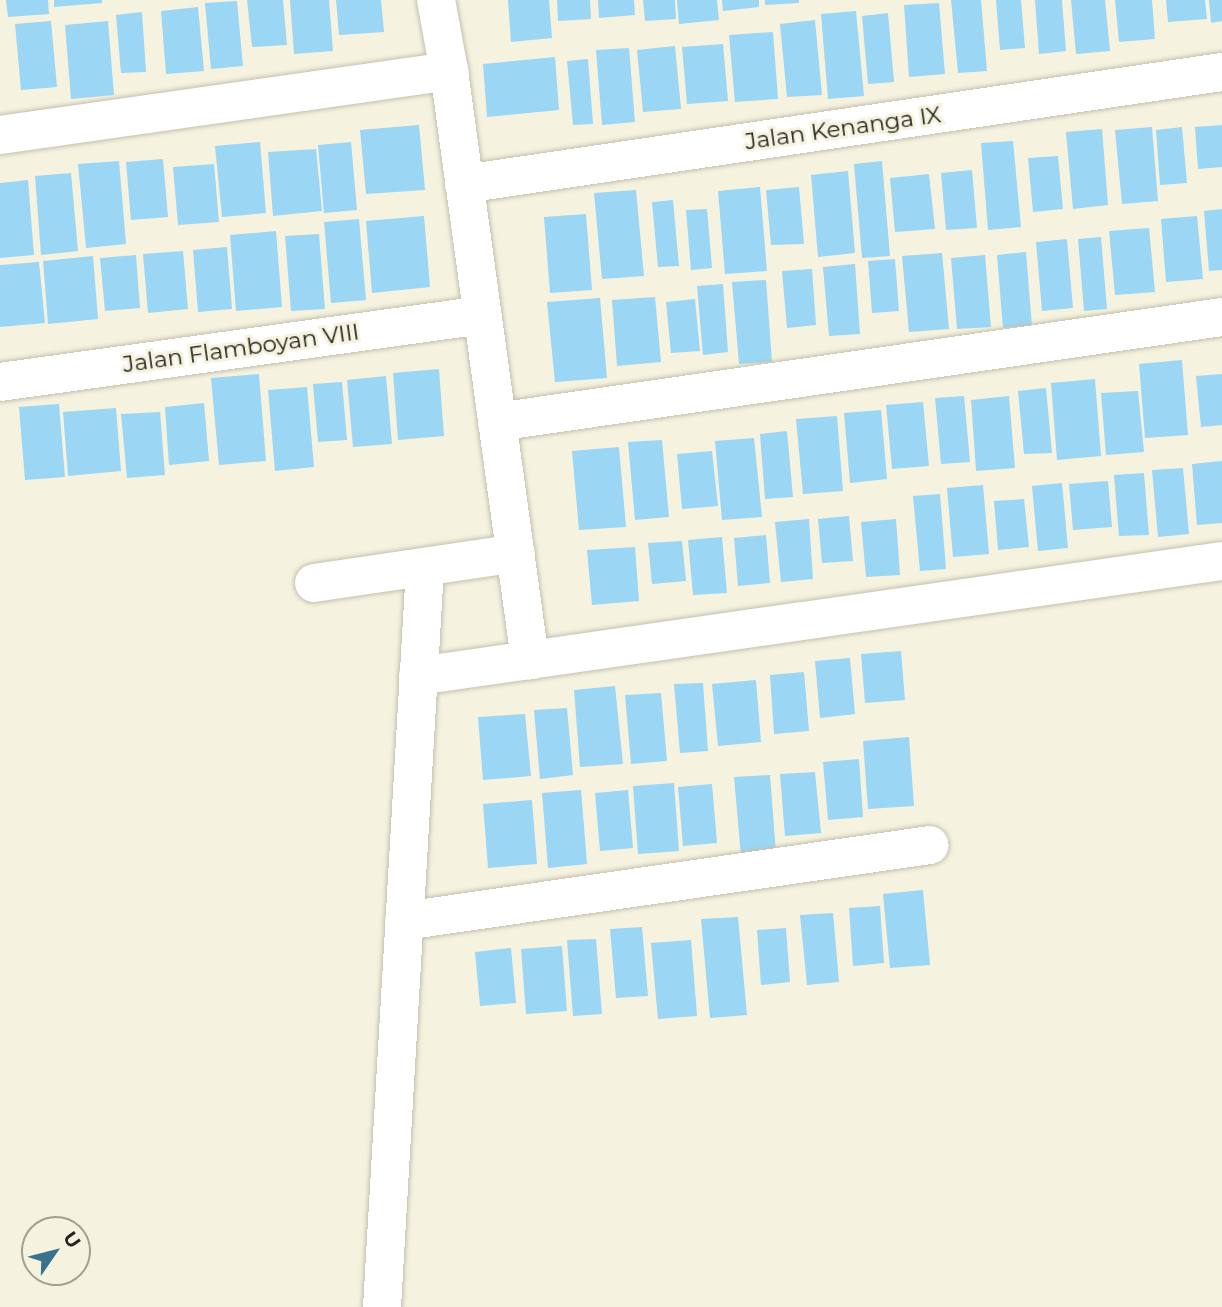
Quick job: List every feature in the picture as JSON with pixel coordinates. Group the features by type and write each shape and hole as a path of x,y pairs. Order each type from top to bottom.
{"street":[{"path":"436,0 449,71 530,660"},
{"path":"0,135 449,71"},
{"name":"Jalan Kenanga IX","path":"464,184 1222,72"},
{"name":"Jalan Flamboyan VIII","path":"0,382 482,315"},
{"path":"497,422 1222,317"},
{"path":"314,583 516,553"},
{"path":"418,676 1222,561"},
{"path":"382,1307 425,566"},
{"path":"404,921 930,845"}],"building":[{"path":"6,0 48,0 49,14 8,17"},
{"path":"54,0 102,0 102,3 54,7"},
{"path":"247,0 283,0 287,45 252,47"},
{"path":"290,0 329,0 333,51 294,54"},
{"path":"336,0 381,0 384,32 339,35"},
{"path":"508,0 549,0 552,38 511,42"},
{"path":"557,0 590,0 591,19 558,21"},
{"path":"598,0 634,0 635,15 599,18"},
{"path":"643,0 675,0 676,19 645,21"},
{"path":"677,0 717,0 719,20 679,24"},
{"path":"722,0 759,0 759,7 723,11"},
{"path":"765,0 799,0 799,3 765,5"},
{"path":"951,0 981,0 987,71 958,73"},
{"path":"996,0 1021,0 1025,48 1000,50"},
{"path":"1035,0 1062,0 1066,51 1039,54"},
{"path":"1071,0 1105,0 1110,51 1076,54"},
{"path":"1115,0 1152,0 1155,39 1119,42"},
{"path":"1166,0 1205,0 1207,19 1168,22"},
{"path":"1209,0 1222,0 1222,21 1211,23"},
{"path":"237,1 243,66 211,69 205,3"},
{"path":"939,3 945,74 909,77 904,5"},
{"path":"198,7 204,71 166,74 161,11"},
{"path":"856,11 864,96 828,99 821,14"},
{"path":"142,12 146,72 121,73 116,15"},
{"path":"888,13 894,82 868,84 862,16"},
{"path":"815,20 822,95 787,97 780,24"},
{"path":"51,21 57,87 21,90 15,24"},
{"path":"108,21 114,95 71,99 65,25"},
{"path":"773,32 778,99 735,102 729,35"},
{"path":"723,44 728,101 687,104 682,47"},
{"path":"675,46 681,109 643,112 637,50"},
{"path":"629,48 635,122 602,125 596,50"},
{"path":"555,57 559,110 487,117 483,64"},
{"path":"588,59 593,124 573,125 567,61"},
{"path":"419,125 425,190 366,194 360,130"},
{"path":"1222,125 1222,167 1198,169 1195,127"},
{"path":"1152,127 1158,201 1122,204 1115,130"},
{"path":"1182,127 1187,183 1160,185 1156,130"},
{"path":"1102,129 1108,205 1073,209 1066,132"},
{"path":"1013,141 1021,227 988,230 981,143"},
{"path":"260,142 266,213 222,217 215,146"},
{"path":"351,142 357,210 324,213 318,145"},
{"path":"316,149 322,211 273,216 268,152"},
{"path":"1058,156 1063,209 1033,212 1028,158"},
{"path":"163,159 168,217 131,220 126,162"},
{"path":"119,161 126,244 86,248 78,164"},
{"path":"882,161 890,256 862,258 854,164"},
{"path":"214,164 219,222 178,225 173,167"},
{"path":"972,170 977,228 946,230 941,173"},
{"path":"848,171 855,253 818,257 811,175"},
{"path":"71,173 78,251 41,255 35,176"},
{"path":"929,174 935,229 895,232 890,178"},
{"path":"28,180 34,255 0,258 0,183"},
{"path":"760,187 767,271 725,274 718,191"},
{"path":"799,187 804,244 771,245 766,190"},
{"path":"636,190 644,276 602,279 594,193"},
{"path":"673,200 679,266 658,267 652,202"},
{"path":"707,209 712,268 691,270 686,210"},
{"path":"1222,209 1222,270 1209,271 1204,211"},
{"path":"586,214 592,290 550,293 544,217"},
{"path":"424,216 430,287 372,293 366,221"},
{"path":"1197,216 1203,279 1166,282 1161,219"},
{"path":"359,219 366,300 331,303 324,222"},
{"path":"1149,228 1155,292 1115,295 1109,231"},
{"path":"276,231 282,307 236,311 230,235"},
{"path":"319,234 325,309 291,311 285,236"},
{"path":"1101,237 1107,309 1084,311 1078,239"},
{"path":"1067,239 1073,308 1042,311 1036,242"},
{"path":"227,247 232,309 198,312 193,250"},
{"path":"183,251 188,309 148,313 143,254"},
{"path":"1026,252 1032,326 1003,328 997,255"},
{"path":"942,253 949,329 909,332 902,256"},
{"path":"136,255 140,308 105,311 100,258"},
{"path":"985,255 991,327 957,329 951,258"},
{"path":"93,256 98,319 48,324 43,261"},
{"path":"895,259 899,311 872,313 868,261"},
{"path":"39,262 45,323 0,327 0,265"},
{"path":"855,264 860,334 829,336 823,267"},
{"path":"812,269 816,325 787,328 782,271"},
{"path":"766,280 772,362 739,364 732,282"},
{"path":"723,284 728,352 703,355 697,286"},
{"path":"655,297 661,362 617,366 612,300"},
{"path":"600,298 607,378 555,382 547,302"},
{"path":"695,299 700,351 671,353 666,302"},
{"path":"1182,360 1188,435 1145,438 1139,364"},
{"path":"439,369 444,436 398,440 393,373"},
{"path":"259,374 266,461 219,465 211,378"},
{"path":"1222,374 1222,425 1201,427 1196,376"},
{"path":"386,376 392,444 353,447 347,380"},
{"path":"1095,379 1101,456 1057,460 1051,383"},
{"path":"342,382 347,440 318,442 313,384"},
{"path":"307,387 314,467 275,471 268,390"},
{"path":"1046,388 1052,453 1024,454 1018,391"},
{"path":"1138,391 1144,452 1106,455 1101,393"},
{"path":"964,396 970,462 941,464 935,398"},
{"path":"1009,396 1015,468 976,471 971,400"},
{"path":"923,402 929,466 892,469 886,405"},
{"path":"204,403 209,461 169,465 165,407"},
{"path":"59,404 65,477 25,480 19,407"},
{"path":"116,408 121,471 68,476 63,412"},
{"path":"881,410 887,479 850,483 844,413"},
{"path":"160,412 165,475 127,478 121,414"},
{"path":"837,416 843,491 803,494 796,419"},
{"path":"787,431 793,497 765,499 760,434"},
{"path":"754,438 762,517 722,520 715,441"},
{"path":"662,440 669,517 635,520 628,442"},
{"path":"619,447 626,527 579,530 572,451"},
{"path":"712,451 718,506 682,509 677,454"},
{"path":"1222,461 1222,523 1197,525 1192,464"},
{"path":"1183,468 1189,534 1158,537 1152,470"},
{"path":"1144,473 1149,535 1119,536 1114,475"},
{"path":"1108,481 1112,527 1073,530 1069,484"},
{"path":"1062,483 1068,548 1038,551 1032,486"},
{"path":"983,485 989,554 953,557 947,488"},
{"path":"940,494 946,569 920,571 913,496"},
{"path":"1024,499 1029,547 998,550 994,501"},
{"path":"849,516 853,561 822,563 818,519"},
{"path":"809,519 813,579 781,582 775,522"},
{"path":"896,519 900,575 866,577 861,522"},
{"path":"766,535 770,583 738,586 734,538"},
{"path":"722,537 727,593 693,595 688,540"},
{"path":"682,541 686,581 652,584 648,543"},
{"path":"635,547 639,601 592,605 587,550"},
{"path":"901,651 905,700 865,703 861,654"},
{"path":"850,658 855,714 820,718 815,661"},
{"path":"804,672 809,731 774,734 770,675"},
{"path":"756,680 761,742 718,746 712,684"},
{"path":"703,683 708,751 680,753 674,684"},
{"path":"615,686 623,764 580,767 574,690"},
{"path":"661,693 667,761 631,764 625,695"},
{"path":"567,708 573,775 540,779 534,710"},
{"path":"525,714 531,776 483,780 478,717"},
{"path":"909,737 914,806 868,809 863,741"},
{"path":"859,759 863,817 828,820 823,762"},
{"path":"815,772 821,833 785,836 780,774"},
{"path":"770,775 776,853 741,856 734,777"},
{"path":"674,783 679,851 638,854 633,786"},
{"path":"712,784 717,843 683,846 678,787"},
{"path":"581,790 587,864 548,868 542,793"},
{"path":"628,790 633,848 600,851 595,793"},
{"path":"532,800 537,864 488,868 483,804"},
{"path":"923,890 930,965 890,968 883,894"},
{"path":"880,906 884,963 853,966 849,908"},
{"path":"833,913 839,982 807,985 800,915"},
{"path":"738,917 747,1015 710,1018 701,919"},
{"path":"642,927 648,996 616,998 610,929"},
{"path":"786,928 790,982 761,985 757,930"},
{"path":"596,939 602,1014 573,1016 567,940"},
{"path":"691,940 697,1016 658,1019 651,943"},
{"path":"562,946 567,1011 526,1014 521,949"},
{"path":"511,948 516,1003 480,1006 475,952"}]}
